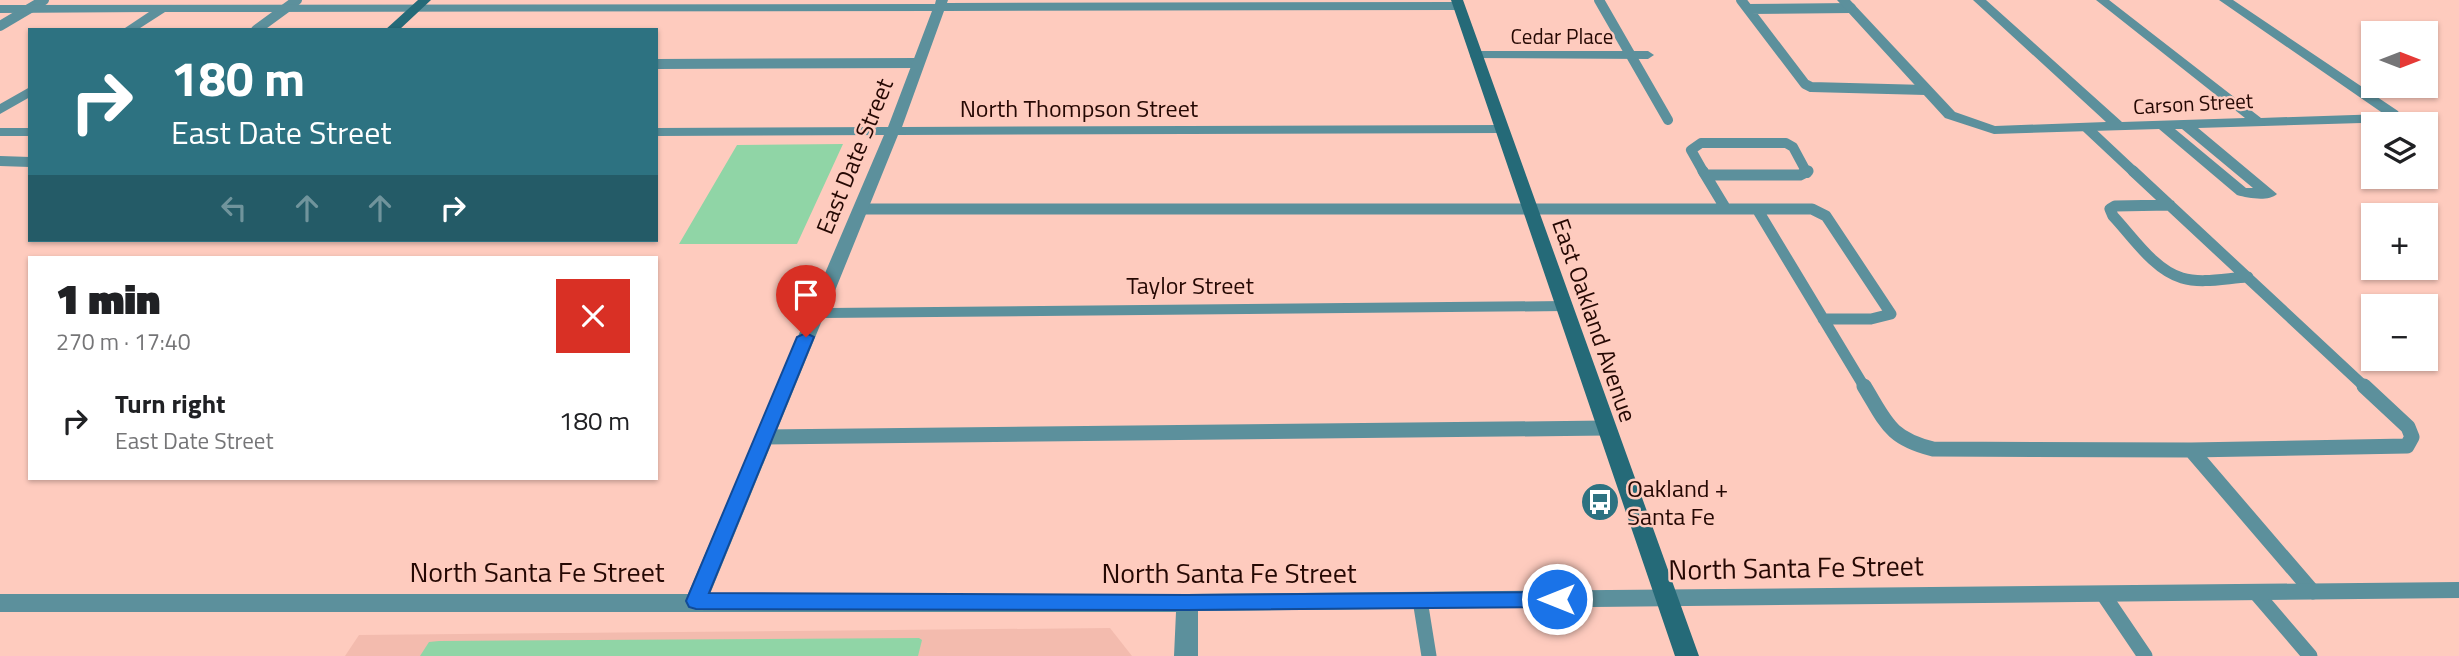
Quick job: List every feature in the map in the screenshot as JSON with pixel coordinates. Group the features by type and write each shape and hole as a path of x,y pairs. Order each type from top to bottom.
{"street":[{"path":"131,28 175,0"},
{"path":"1979,0 2119,127"},
{"path":"2102,0 2256,120"},
{"name":"Carson Street","path":"1847,4 1950,116 1994,130 2256,120 2395,118 2393,114 2225,0"},
{"name":"East Date Street","path":"696,601 893,131 941,3"},
{"path":"0,9 286,8 421,4 1458,3"},
{"name":"East Oakland Avenue","path":"1458,3 1687,656"},
{"path":"393,28 421,4"},
{"name":"Cedar Place","path":"1476,55 1648,55"},
{"path":"0,110 28,92"},
{"path":"2162,125 2242,192 2269,194 2185,124"},
{"name":"North Thompson Street","path":"658,132 1502,129"},
{"path":"0,132 28,132"},
{"name":"Taylor Street","path":"816,313 1564,306"},
{"name":"North Santa Fe Street","path":"0,603 1187,603 2459,590"},
{"path":"1186,656 1187,603"}],"lane":[{"path":"0,26 44,0"},
{"path":"259,28 297,0"},
{"path":"1599,0 1668,120"},
{"path":"1741,0 1805,84 1811,87 1926,90"},
{"path":"1748,9 1847,4"},
{"path":"658,64 918,63"},
{"path":"1757,209 1890,429 1909,443 1933,449 2385,449 2407,446 2412,437 2408,427 2087,128"},
{"path":"1706,175 1808,175 1809,172 1793,147 1786,143 1701,143 1691,149 1706,175 1726,209"},
{"path":"0,162 28,162"},
{"path":"2170,205 2115,206 2110,209 2113,216 2168,272 2182,278 2248,277"},
{"path":"860,209 1812,209 1826,216 1891,314 1871,319 1823,319"},
{"path":"764,437 1607,428"},
{"path":"2191,450 2313,592"},
{"path":"2256,593 2310,656"},
{"path":"2103,594 2145,656"},
{"path":"1420,600 1429,656"}],"shaded area":[{"path":"1110,628 1132,656 345,656 359,635"}],"green space":[{"path":"843,144 797,244 679,244 737,145"},
{"path":"922,640 918,656 420,656 429,642 439,641"}],"place":[{"name":"Oakland + Santa Fe","path":"1600,502"}],"route":[{"path":"806,337 696,601 1187,603 1557,599"}]}
